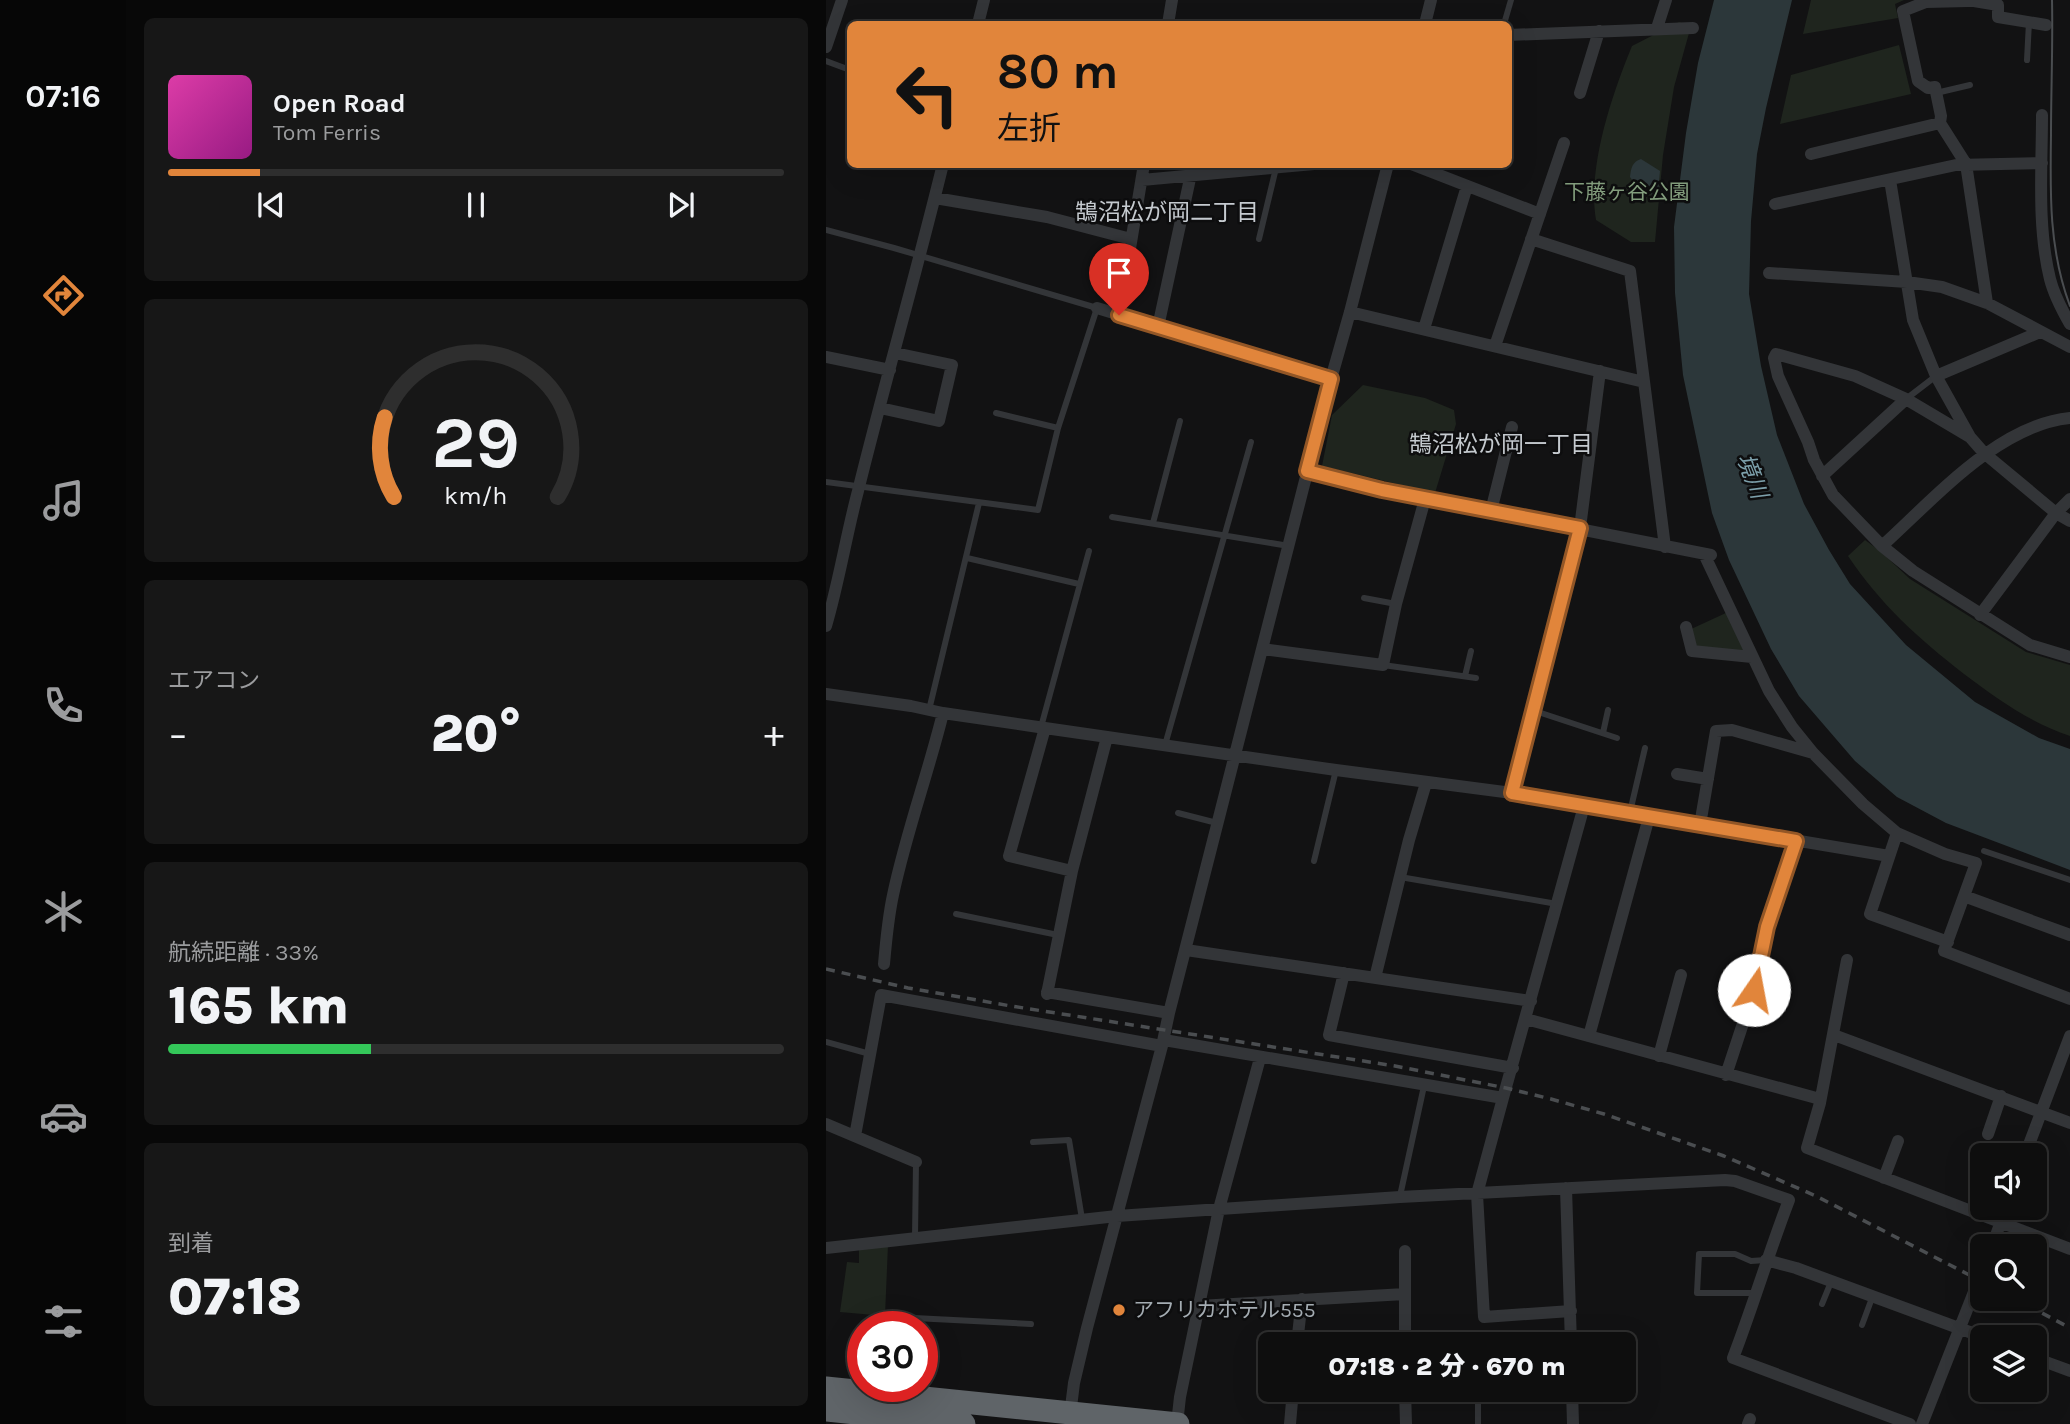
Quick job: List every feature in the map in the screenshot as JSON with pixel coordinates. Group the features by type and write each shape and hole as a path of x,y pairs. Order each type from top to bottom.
{"highway":[{"path":"826,1388 847,1389"},
{"path":"938,1398 1070,1419 1177,1424"},
{"path":"826,1410 964,1424"}],"street":[{"path":"826,47 842,0"},
{"path":"979,21 984,0"},
{"path":"1168,21 1172,0"},
{"path":"1426,21 1431,0"},
{"path":"1657,28 1666,0"},
{"path":"1987,303 1966,164 1940,123 1935,87 1928,88 1918,81 1903,10 1926,2 1998,2 1998,17 2046,24"},
{"path":"1512,35 1693,28"},
{"path":"1580,93 1599,31"},
{"path":"2042,115 2042,213 2045,252 2051,281 2070,324"},
{"path":"1811,153 1940,123"},
{"path":"1495,346 1564,143"},
{"path":"1775,204 1966,164 2042,163"},
{"path":"826,626 942,168"},
{"path":"1119,315 1144,168"},
{"path":"1142,180 1276,168"},
{"path":"1070,1419 1076,1372 1387,168"},
{"path":"1421,168 1540,214"},
{"path":"1158,327 1191,174"},
{"path":"1890,180 1913,320 1936,376 1970,437 1984,453 2056,513 2070,521"},
{"path":"1424,329 1467,186"},
{"path":"934,198 1047,217 1132,239"},
{"path":"1531,239 1630,271 1665,547"},
{"path":"1769,272 1907,282 1942,288 1987,303 2070,347"},
{"path":"1097,309 1331,379"},
{"path":"1350,312 1644,382"},
{"path":"1936,376 2040,332"},
{"path":"880,408 939,421 952,365 895,354"},
{"path":"1970,437 1906,399 1855,376 1776,354 1774,358 1778,376 1822,476 1833,495 1882,546 1913,571 2030,645 2070,657"},
{"path":"826,357 890,370"},
{"path":"1512,793 1580,528 1600,371"},
{"path":"1822,476 1906,399"},
{"path":"1882,546 1984,453 2054,419 2070,418"},
{"path":"1491,511 1513,427"},
{"path":"1307,471 1425,499 1708,554 1769,691 1813,753 1863,804 1897,833 1945,854 1976,863 1944,951 2070,999"},
{"path":"1262,649 1383,665 1396,604 1425,499"},
{"path":"1980,615 2056,513 2070,499"},
{"path":"1686,627 1692,651 1752,657"},
{"path":"826,694 1043,728 1512,793 1889,856"},
{"path":"884,964 896,883 943,713"},
{"path":"1043,728 1009,856 1072,871"},
{"path":"1700,825 1716,731 1732,730 1813,753"},
{"path":"1107,737 1072,871 1047,993 1169,1013"},
{"path":"1677,774 1708,779"},
{"path":"1375,978 1426,782"},
{"path":"1571,1311 1484,1317 1477,1194 1584,806"},
{"path":"1589,1036 1649,817"},
{"path":"1897,833 1870,914 1948,942"},
{"path":"1726,1074 1754,990 1767,927 1796,841"},
{"path":"1964,896 2070,935"},
{"path":"1186,950 1531,1001"},
{"path":"1847,960 1833,1028 1834,1035 1807,1149 2070,1249"},
{"path":"1344,973 1329,1035 1513,1068"},
{"path":"1658,1056 1681,975"},
{"path":"855,1136 881,995 1163,1043 1189,1043 1260,1058 1503,1098"},
{"path":"1526,1019 1820,1099"},
{"path":"1834,1035 2070,1123"},
{"path":"2029,1143 2070,1036"},
{"path":"1177,1424 1180,1397 1219,1209 1260,1058"},
{"path":"1988,1134 2001,1096"},
{"path":"826,1124 916,1162"},
{"path":"1884,1178 1898,1141"},
{"path":"826,1248 1117,1216 1400,1197 1735,1181 1790,1200 1766,1260 1734,1358 1910,1424"},
{"path":"1566,1188 1571,1332"},
{"path":"1996,1234 2001,1222"},
{"path":"1405,1251 1405,1332"},
{"path":"1766,1260 1796,1268 1970,1332"},
{"path":"1199,1306 1405,1294"},
{"path":"1298,1332 1302,1299"},
{"path":"1922,1424 1970,1303"},
{"path":"2047,1362 2070,1371"},
{"path":"1290,1424 1292,1402"},
{"path":"1405,1402 1405,1424"},
{"path":"1572,1402 1573,1424"}],"lane":[{"path":"1505,21 1511,0"},
{"path":"2027,60 2029,22"},
{"path":"826,61 847,69"},
{"path":"1936,93 1970,85"},
{"path":"1259,239 1276,168"},
{"path":"826,230 1097,309 1058,428 1038,510 826,482"},
{"path":"1906,399 1936,376"},
{"path":"996,413 1058,428"},
{"path":"1153,523 1181,421"},
{"path":"1165,745 1251,442"},
{"path":"929,710 979,503"},
{"path":"1112,517 1289,546"},
{"path":"1043,728 1089,551"},
{"path":"967,558 1079,584"},
{"path":"1364,598 1396,604"},
{"path":"1465,676 1471,651"},
{"path":"1383,665 1476,678"},
{"path":"1532,710 1617,738"},
{"path":"1603,733 1608,710"},
{"path":"1630,814 1645,748"},
{"path":"1314,861 1336,770"},
{"path":"1178,813 1218,823"},
{"path":"1984,852 2070,880"},
{"path":"1400,877 1557,904"},
{"path":"956,914 1058,935"},
{"path":"826,1042 870,1054"},
{"path":"1400,1197 1424,1086"},
{"path":"1033,1142 1069,1140 1082,1219"},
{"path":"915,1238 916,1162"},
{"path":"1757,1293 1697,1293 1699,1254 1735,1254 1751,1261 1766,1260"},
{"path":"1822,1304 1831,1282"},
{"path":"1862,1325 1872,1298"},
{"path":"938,1319 1031,1324"},
{"path":"1478,1402 1478,1424"}],"green space":[{"path":"1811,0 1904,0 1895,4 1898,18 1803,34"},
{"name":"下藤ヶ谷公園","path":"1679,22 1691,26 1674,87 1663,155 1655,242 1631,242 1596,220 1595,178 1603,132 1632,46"},
{"path":"1899,45 1911,94 1780,124 1791,75"},
{"path":"1363,385 1425,398 1454,410 1456,424 1435,493 1322,466 1332,415"},
{"path":"1865,540 1910,579 2026,652 2070,665 2070,736 2015,710 1947,661 1901,620 1848,556"},
{"path":"1728,612 1747,652 1697,648 1689,630"},
{"path":"888,1245 885,1311 840,1312 847,1262 859,1263 859,1250"}],"water":[{"name":"境川","path":"1714,0 1792,0 1757,154 1751,221 1749,294 1761,366 1777,435 1804,504 1850,584 1906,645 1975,702 2039,738 2070,749 2070,870 1946,823 1897,797 1855,761 1799,696 1771,649 1729,560 1712,513 1683,375 1675,293 1674,227 1686,133 1698,63"},
{"path":"1641,159 1660,171 1657,201 1644,185 1630,177 1632,166"}],"tram line":[{"path":"2052,0 2052,222 2058,264 2070,306"}],"railway":[{"path":"826,969 908,988 1011,1006 1395,1066 1551,1099 1604,1114 1724,1156 1816,1196 1970,1275"},
{"path":"2038,1311 2070,1328"}],"place":[{"name":"アフリカホテル555","path":"1119,1310"}],"district":[{"name":"鵠沼松が岡二丁目","path":"1167,212"},
{"name":"鵠沼松が岡一丁目","path":"1501,444"}],"route":[{"path":"1119,315 1331,379 1307,471 1382,490 1580,528 1512,793 1796,841 1767,927 1754,990"}]}
